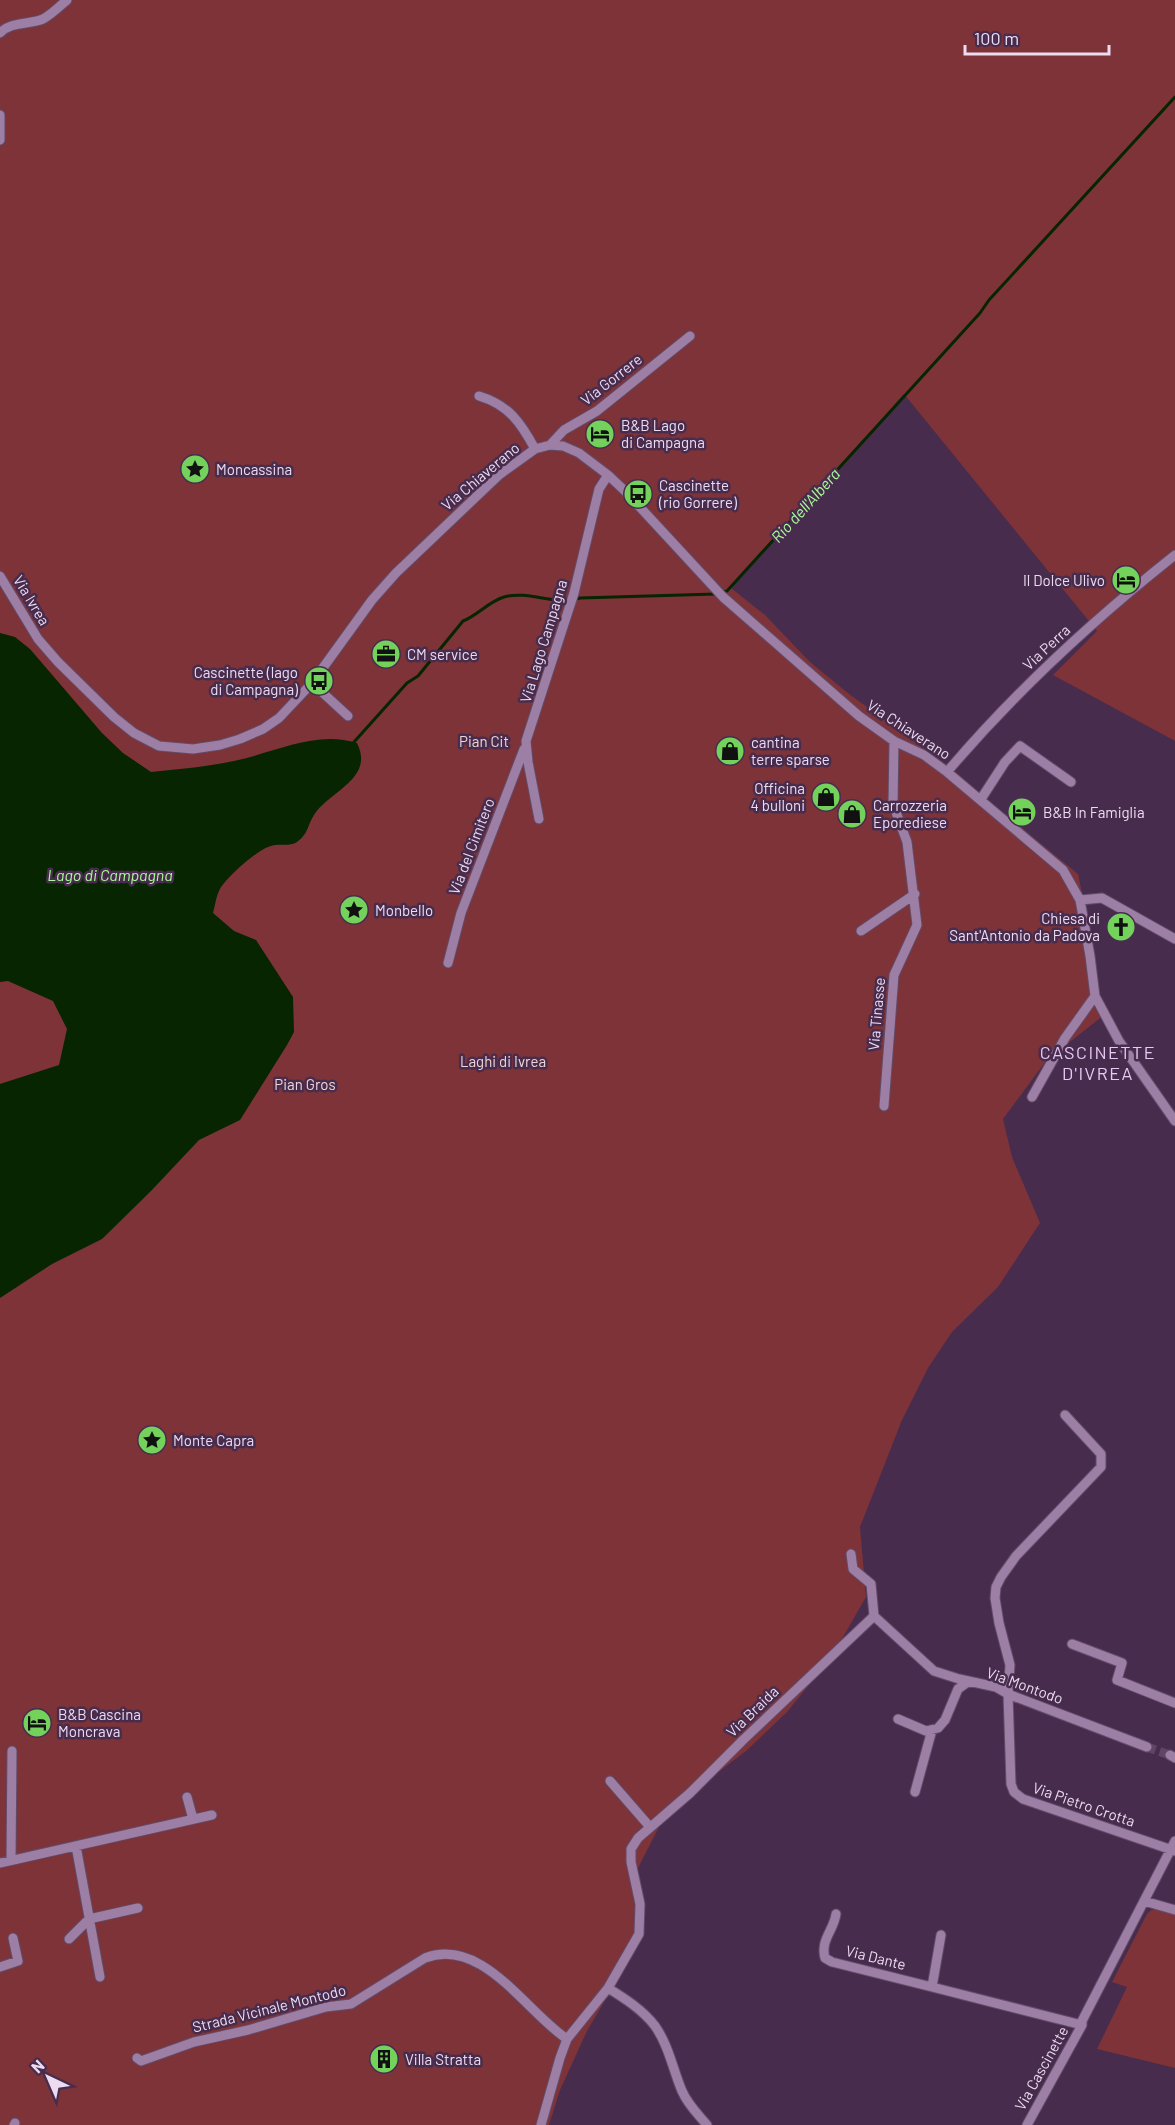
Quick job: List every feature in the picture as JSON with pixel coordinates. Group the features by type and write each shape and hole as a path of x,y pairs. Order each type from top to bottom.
{"street":[{"path":"0,33 12,25 42,19 67,0"},
{"path":"0,115 0,140"},
{"name":"Via Gorrere","path":"550,445 564,430 597,411 690,336"},
{"path":"479,396 495,401 507,410 525,430 535,448"},
{"name":"Via Chiaverano","path":"39,639 58,662 114,717 134,733 159,746 194,749 240,739 279,718 312,683 372,600 396,573 499,475 535,448 550,445 563,446 579,453 608,475 723,597 859,716 894,741 924,755 947,772 1063,870 1080,900 1095,996"},
{"name":"Via Lago Campagna","path":"539,819 526,741 574,593 599,489 608,475"},
{"name":"Via Perra","path":"947,772 986,727 1040,672 1097,620 1175,555"},
{"name":"Via Ivrea","path":"0,576 39,639"},
{"path":"312,683 348,716"},
{"name":"Via del Cimitero","path":"448,963 461,913 523,757 526,741"},
{"name":"Via Tinasse","path":"884,1106 894,975 898,961 917,925 907,842 893,804 894,741"},
{"path":"981,799 1005,762 1020,746 1071,782"},
{"path":"861,931 915,894"},
{"path":"1080,900 1102,898 1175,939"},
{"path":"1032,1097 1065,1038 1095,996 1119,1041 1175,1121"},
{"path":"1008,1694 1010,1665 999,1623 995,1598 996,1587 1016,1556 1101,1467 1101,1454 1065,1415"},
{"path":"851,1554 853,1569 871,1584 871,1605 874,1616"},
{"name":"Via Montodo","path":"874,1616 934,1671 996,1687 1008,1694 1148,1747"},
{"name":"Via Braida","path":"567,2039 608,1988 639,1934 640,1904 631,1862 631,1850 638,1838 690,1793 874,1616"},
{"path":"1072,1644 1122,1663 1117,1680 1175,1703"},
{"path":"898,1719 926,1731 938,1728 945,1720 958,1689 969,1681"},
{"name":"Via Pietro Crotta","path":"1008,1694 1011,1784 1014,1792 1023,1800 1174,1847 1144,1901 1082,2025"},
{"path":"915,1792 932,1730"},
{"path":"10,1860 12,1750"},
{"path":"610,1781 650,1827"},
{"path":"187,1797 193,1819"},
{"path":"0,1863 212,1815"},
{"path":"76,1846 100,1977"},
{"path":"1144,1901 1175,1910"},
{"path":"69,1939 89,1919 138,1908"},
{"name":"Via Dante","path":"836,1914 835,1923 826,1936 822,1950 825,1958 832,1962 1082,2025"},
{"path":"932,1987 941,1935"},
{"path":"0,1967 18,1961 13,1938"},
{"name":"Strada Vicinale Montodo","path":"137,2058 141,2061 195,2042 248,2030 326,2007 351,2004 433,1955 473,1959 489,1969 552,2029 567,2039"},
{"path":"608,1988 635,2007 655,2026 665,2044 681,2090 690,2106 707,2125"},
{"name":"Via Cascinette","path":"1027,2125 1082,2025"},
{"path":"541,2125 567,2039"}],"green space":[{"name":"Laghi di Ivrea","path":"0,0 1175,0 1175,741 1053,675 1097,631 904,394 731,588 765,615 810,662 849,694 951,768 1078,874 1092,940 1096,996 1104,1015 1046,1061 1003,1119 1012,1157 1040,1223 998,1287 952,1332 928,1368 902,1420 860,1527 866,1597 831,1658 787,1712 746,1751 664,1817 637,1870 641,1931 624,1968 587,2031 560,2090 549,2125 0,2125"},
{"path":"1155,1909 1175,1915 1175,2068 1097,2049 1127,1987 1112,1982 1147,1914"}],"water":[{"name":"Lago di Campagna","path":"0,633 15,637 30,649 102,733 123,753 151,772 224,763 295,744 326,739 357,743 361,755 360,766 355,775 348,784 321,806 301,839 288,845 274,845 265,848 227,879 217,896 213,913 234,931 256,940 293,997 294,1032 240,1120 199,1140 102,1239 52,1264 0,1298 0,1084 59,1065 67,1029 53,1001 8,981 0,982"}],"waterway":[{"name":"Rio dell'Albera","path":"722,592 727,591 1175,97"},
{"name":"Rio dell'Albera","path":"354,742 407,683 418,676 463,621 498,599 513,595 570,600 716,594"}],"tunnel":[{"path":"1147,1747 1170,1755"}],"place":[{"name":"B&B Lago di Campagna","path":"600,434"},
{"name":"Moncassina","path":"195,469"},
{"name":"Cascinette (rio Gorrere)","path":"638,494"},
{"name":"Il Dolce Ulivo","path":"1126,580"},
{"name":"CM service","path":"386,654"},
{"name":"Cascinette (lago di Campagna)","path":"319,681"},
{"name":"cantina terre sparse","path":"730,751"},
{"name":"Officina 4 bulloni","path":"826,797"},
{"name":"B&B In Famiglia","path":"1022,812"},
{"name":"Carrozzeria Eporediese","path":"852,814"},
{"name":"Monbello","path":"354,910"},
{"name":"Chiesa di Sant'Antonio da Padova","path":"1121,927"},
{"name":"Monte Capra","path":"152,1440"},
{"name":"B&B Cascina Moncrava","path":"37,1723"},
{"name":"Villa Stratta","path":"384,2059"}],"district":[{"name":"CASCINETTE D'IVREA","path":"1098,1062"}],"park label":[{"name":"Pian Cit","path":"484,741"},
{"name":"Pian Gros","path":"305,1084"}]}
